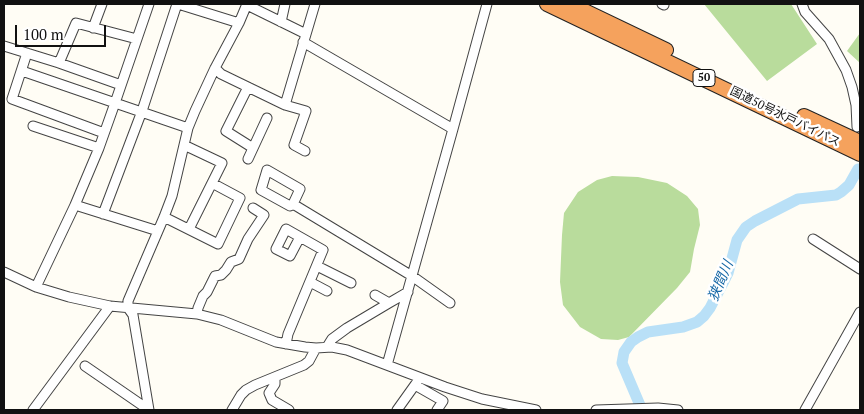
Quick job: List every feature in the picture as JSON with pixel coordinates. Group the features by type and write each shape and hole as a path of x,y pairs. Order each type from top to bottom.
{"highway":[{"name":"国道50号水戸バイパス","path":"547,4 860,154"},
{"name":"国道50号水戸バイパス","path":"570,4 857,134"}],"street":[{"path":"93,28 102,4"},
{"path":"36,287 75,205 99,148 149,4"},
{"path":"103,214 142,112 178,4 239,23"},
{"path":"149,410 133,315 128,308 128,301 172,196 188,128 214,68 239,23 247,4 281,22 453,129"},
{"path":"281,22 285,4"},
{"path":"285,105 315,4"},
{"path":"387,365 487,4"},
{"path":"802,4 805,12 829,39 856,89 857,134"},
{"path":"59,63 76,23 137,39"},
{"path":"4,46 59,63 121,86"},
{"path":"28,53 12,99 104,133"},
{"path":"214,68 221,74 285,105 306,111 294,145 305,151"},
{"path":"22,71 188,128"},
{"path":"248,87 226,131 253,148"},
{"path":"248,159 267,118"},
{"path":"33,126 99,148"},
{"path":"184,146 222,163 189,229"},
{"path":"293,204 300,189 267,170 261,190 290,206 293,204 412,276 450,303"},
{"path":"164,217 218,244 240,198 212,183"},
{"path":"75,205 158,231"},
{"path":"197,314 203,296 215,276 221,275 231,262 239,259 248,239 264,215 253,208"},
{"path":"286,344 288,334 324,250 300,237"},
{"path":"813,239 860,269"},
{"path":"317,266 351,283"},
{"path":"4,272 36,287 69,297 110,306 197,314 221,320 264,338 286,344 316,348 332,347 347,350 387,365 418,382 443,401 437,410"},
{"path":"310,282 327,291"},
{"path":"327,347 332,339 347,328 388,302 408,292"},
{"path":"375,295 388,302"},
{"path":"32,410 110,306"},
{"path":"805,410 860,312"},
{"path":"232,410 240,395 246,390 304,366 316,348"},
{"path":"85,366 149,410"},
{"path":"275,377 275,384 269,393 272,400 289,410"},
{"path":"418,382 464,393 508,408 536,410"},
{"path":"398,410 418,382"},
{"path":"596,410 658,408 678,410"}],"green space":[{"path":"704,4 791,4 817,44 767,81"},
{"path":"860,33 860,63 847,51"},
{"path":"612,176 638,177 667,183 687,196 698,209 700,225 690,272 629,337 618,340 601,339 580,327 563,305 560,282 564,213 578,192 597,180"}],"waterway":[{"name":"狭間川","path":"642,410 622,363 624,352 631,342 648,332 683,327 697,322 710,308 723,283 728,273 737,240 746,227 798,199 836,195 849,185 858,169"}]}
